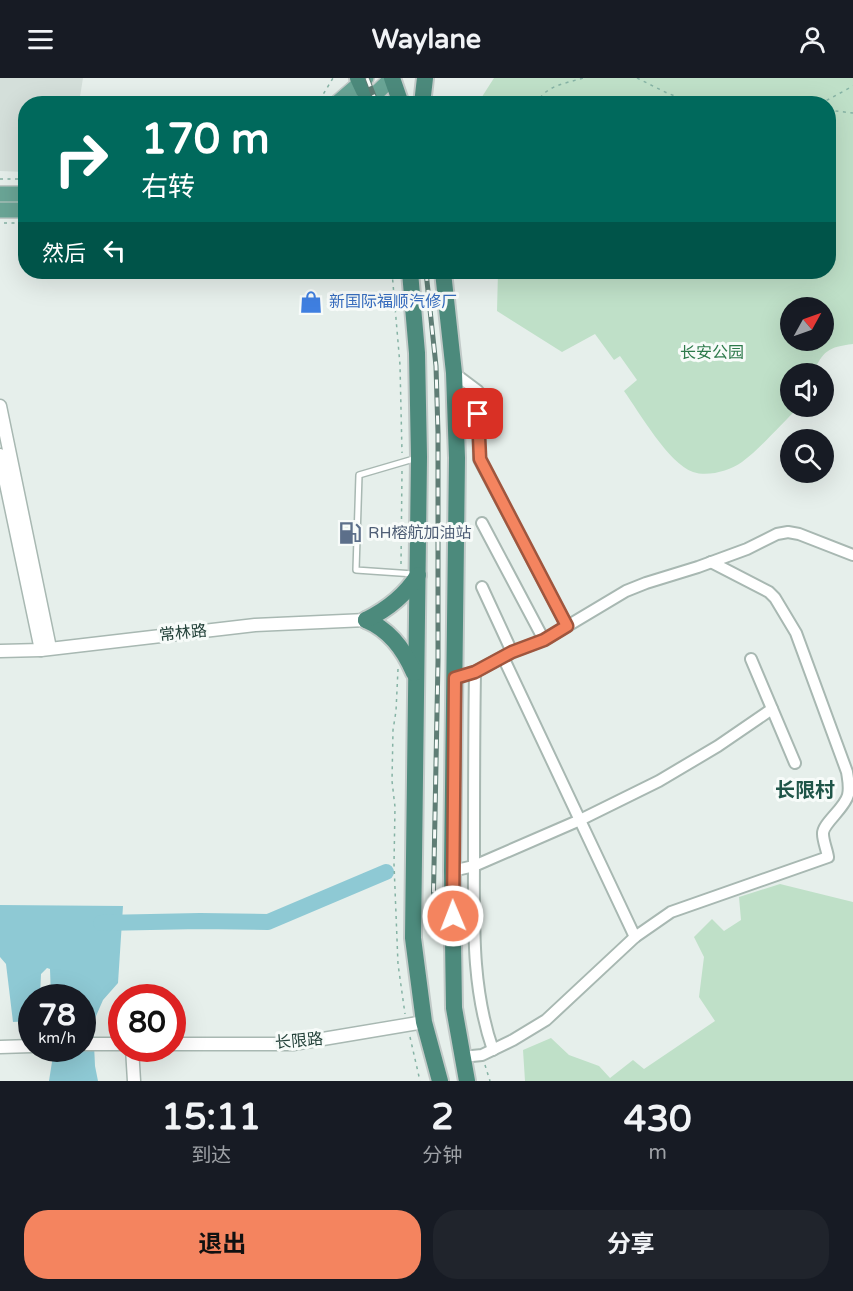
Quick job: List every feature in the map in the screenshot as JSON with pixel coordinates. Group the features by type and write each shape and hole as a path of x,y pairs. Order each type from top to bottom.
{"highway":[{"path":"392,78 398,96"},
{"path":"423,96 425,78"},
{"path":"361,80 366,96"},
{"path":"411,279 417,353 419,457 413,939 416,1024 440,1081"},
{"path":"444,279 454,373 458,458 452,871 454,1008 467,1081"},
{"path":"366,620 393,604 418,575"},
{"path":"366,620 375,624 396,641 404,651 416,680"}],"main road":[{"path":"374,96 392,78"},
{"path":"344,96 361,80"},
{"path":"0,194 18,194"},
{"path":"0,210 18,210"}],"street":[{"path":"454,373 478,391 480,459 567,626"},
{"path":"0,406 45,649"},
{"path":"0,456 45,649"},
{"path":"482,522 544,640"},
{"path":"455,678 475,672 507,654 544,640 626,591 747,549 777,534 788,532 853,555"},
{"path":"462,1057 482,1055 546,1020 635,937 671,912 828,857 822,833 842,807 848,796 849,785 847,772 796,633 769,592 711,562"},
{"path":"482,587 507,654 580,820 635,937"},
{"name":"常林路","path":"0,651 45,649 255,625 366,620"},
{"path":"751,659 795,763"},
{"path":"475,672 473,901 477,982 493,1050"},
{"path":"452,871 474,867 580,820 659,781 772,710"},
{"name":"长限路","path":"186,1044 293,1044 416,1024"},
{"path":"0,1047 18,1046"},
{"path":"133,1062 134,1081"}],"lane":[{"path":"418,575 356,570 359,475 419,457"}],"path":[{"path":"322,96 333,78"},
{"path":"540,96 552,87 583,78"},
{"path":"637,78 675,96"},
{"path":"835,96 853,86"},
{"path":"836,111 853,113"},
{"path":"0,179 18,179"},
{"path":"0,223 18,223"},
{"path":"393,279 400,365 401,573"},
{"path":"398,667 392,781 395,807 394,864 398,964 416,1024 420,1081"},
{"path":"482,1055 489,1081"}],"shaded area":[{"path":"0,78 83,78 80,96 18,96 18,172 0,171"}],"green space":[{"name":"长安公园","path":"494,78 853,78 853,344 834,348 834,297 780,297 780,351 827,351 818,363 780,363 780,417 789,417 749,457 731,468 712,473 693,472 684,467 674,459 655,436 624,391 637,380 620,356 614,360 595,334 562,352 497,311 498,279 836,279 836,96 482,96"},
{"path":"780,884 853,902 853,1081 525,1081 523,1050 551,1038 569,1055 599,1066 610,1078 633,1060 644,1069 715,1021 699,997 704,957 694,937 712,919 724,931 741,920 739,897"}],"water":[{"path":"0,905 123,906 118,983 108,984 108,994 96,1016 96,984 51,984 50,969 47,968 41,974 41,984 18,984 18,1022 13,1022 6,964 0,957"},
{"path":"52,1062 95,1062 98,1081 49,1081"}],"waterway":[{"path":"101,923 268,922 386,872"}],"railway":[{"path":"367,78 374,96"},
{"path":"427,279 436,366 438,433 438,661 433,918"}],"place":[{"name":"新国际福顺汽修厂","path":"311,302"},
{"name":"RH榕航加油站","path":"350,533"}],"district":[{"name":"长限村","path":"805,791"}],"route":[{"path":"453,916 455,678 475,672 512,652 544,640 567,626 480,459 478,414"}]}
